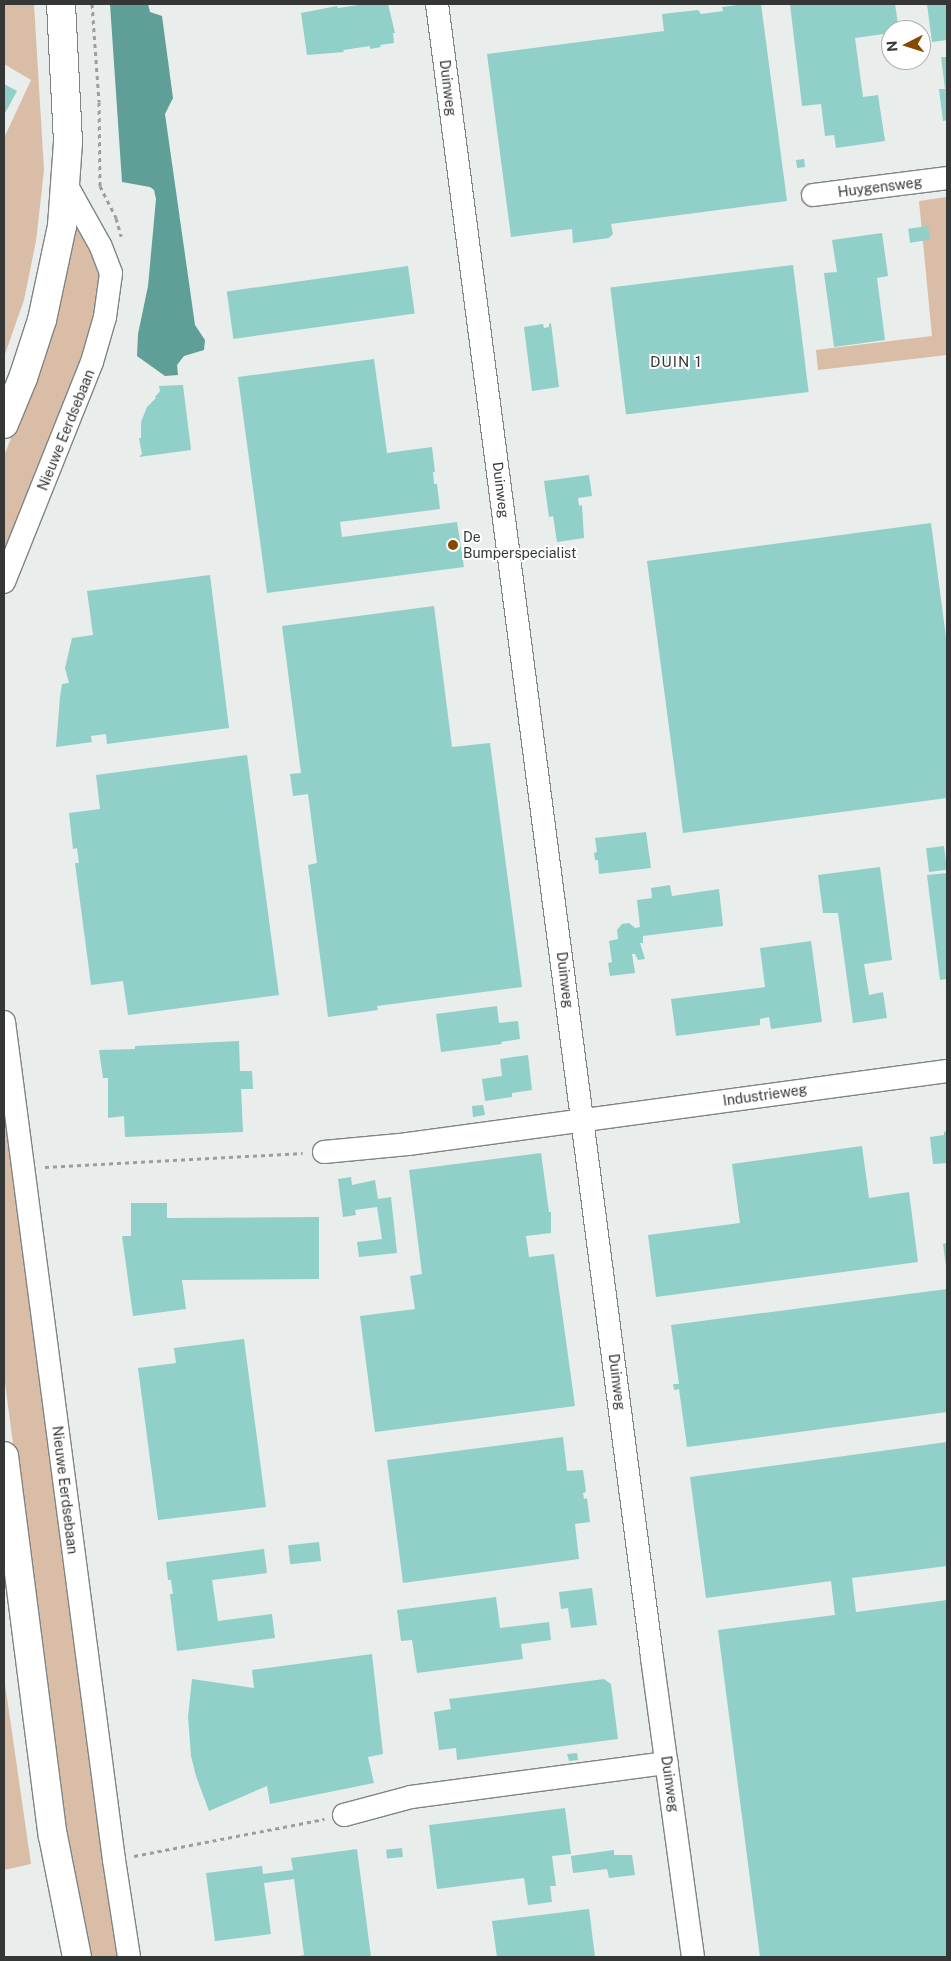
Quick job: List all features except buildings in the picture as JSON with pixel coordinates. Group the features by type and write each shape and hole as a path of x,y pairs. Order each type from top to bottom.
{"main road":[{"path":"4,424 23,378 42,320 59,243 67,186 68,108 62,4"},
{"path":"4,1456 53,1836 77,1957"},
{"path":"53,1836 59,1957"}],"street":[{"name":"Duinweg","path":"437,4 693,1957"},
{"name":"Huygensweg","path":"812,195 947,178"},
{"name":"Nieuwe Eerdsebaan","path":"4,582 92,362 105,317 111,273 100,244 67,186"},
{"name":"Nieuwe Eerdsebaan","path":"4,1022 114,1860 129,1957"},
{"name":"Industrieweg","path":"324,1152 408,1144 947,1071"},
{"path":"344,1815 411,1797 667,1763"}],"path":[{"path":"92,4 98,102 100,186 116,218 121,238"},
{"path":"23,1168 324,1152"},
{"path":"114,1860 344,1815"}],"shaded area":[{"path":"4,4 34,4 44,170 36,241 24,300 4,357 4,138 31,80 4,64"},
{"path":"947,197 947,355 818,370 816,350 932,336 919,201"},
{"path":"76,220 102,261 102,290 77,374 4,551 4,456 48,345 64,283"},
{"path":"4,1103 119,1957 83,1957 50,1727 4,1375"},
{"path":"4,1677 31,1864 4,1870"}],"water":[{"path":"110,4 148,4 150,12 162,16 173,98 165,114 195,325 205,340 204,350 184,356 177,365 178,375 165,376 137,356 138,334 148,286 156,199 154,190 150,187 122,182"}],"place":[{"name":"De Bumperspecialist","path":"453,545"}],"district":[{"name":"DUIN 1","path":"676,362"}]}
